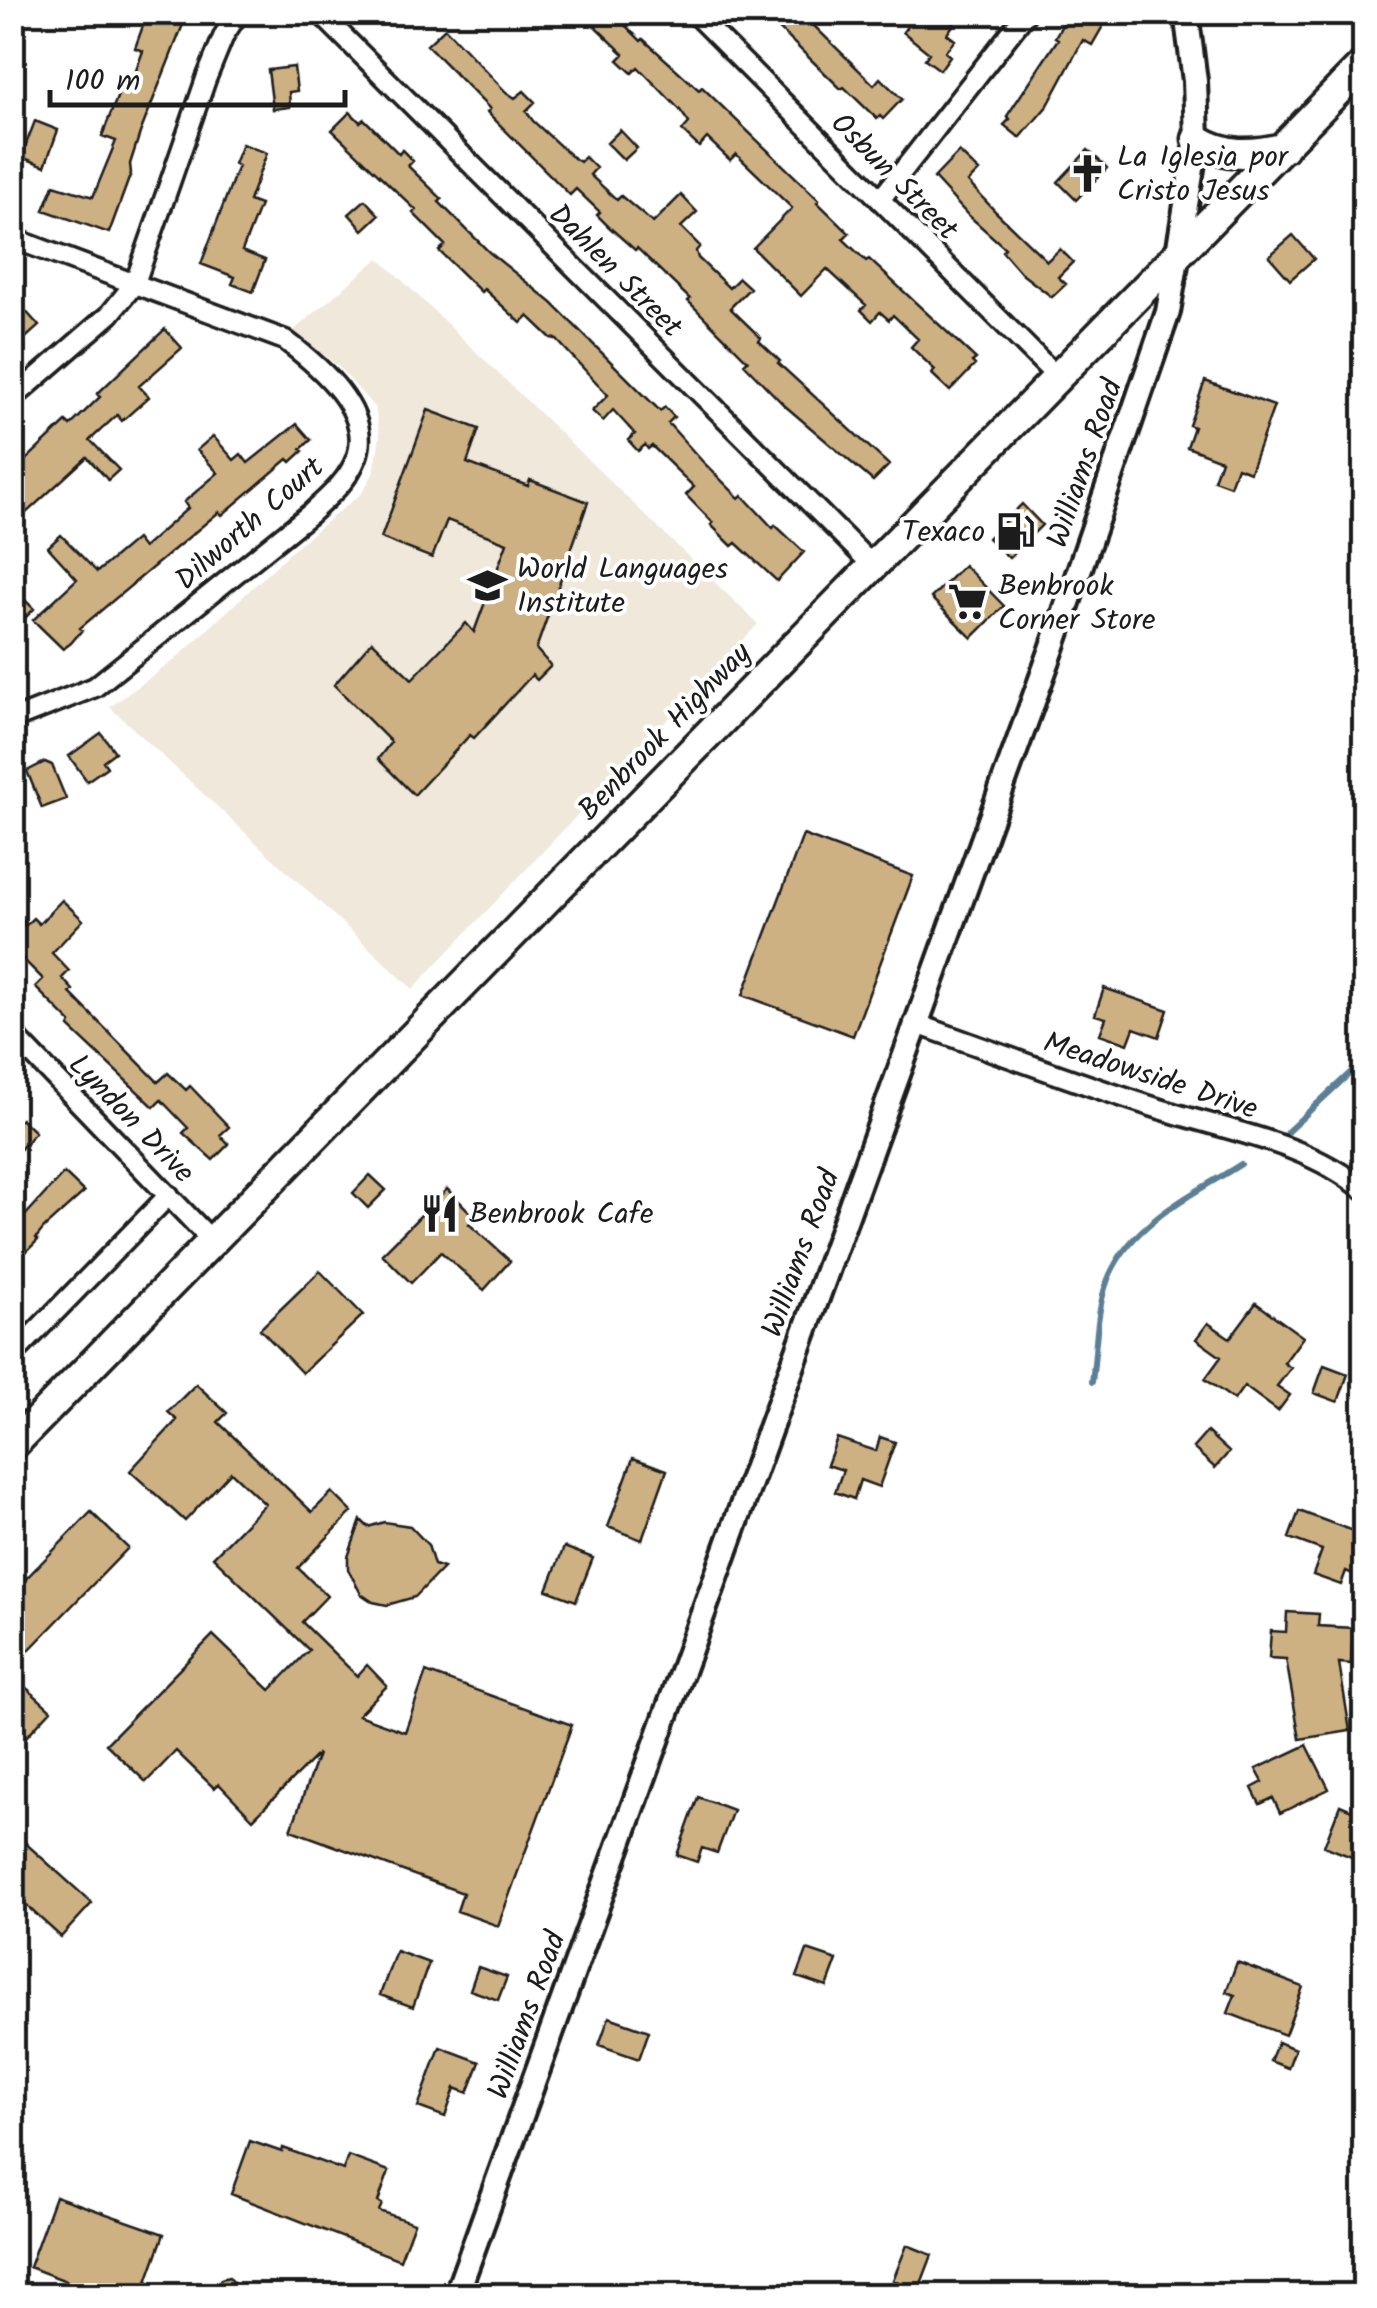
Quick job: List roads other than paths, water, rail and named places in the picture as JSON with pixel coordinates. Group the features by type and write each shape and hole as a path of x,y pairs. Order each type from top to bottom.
{"main road":[{"name":"Benbrook Highway","path":"12,1446 1358,70"},
{"path":"1198,139 1222,152 1258,154 1282,148"}],"street":[{"path":"12,399 110,314 135,283 206,79 224,35 239,12"},
{"name":"Dahlen Street","path":"319,12 873,566"},
{"name":"Osbun Street","path":"692,12 1058,378"},
{"path":"880,200 1027,12"},
{"name":"Williams Road","path":"456,2296 1126,438 1168,312 1198,139 1186,12"},
{"name":"Dilworth Court","path":"12,238 285,340 310,359 356,415 360,439 357,458 344,481 311,514 94,687 12,720"},
{"name":"Meadowside Drive","path":"914,1023 1159,1109 1279,1144 1334,1167 1364,1190"},
{"name":"Lyndon Drive","path":"12,1033 212,1241"},
{"path":"12,1356 169,1196"}],"waterway":[{"path":"1287,1132 1364,1060"},
{"path":"1092,1382 1102,1299 1114,1266 1127,1247 1161,1215 1241,1164"}],"place":[{"name":"La Iglesia por Cristo Jesus","path":"1087,173"},
{"name":"Texaco","path":"1015,531"},
{"name":"World Languages Institute","path":"487,585"},
{"name":"Benbrook Corner Store","path":"968,602"},
{"name":"Benbrook Cafe","path":"439,1213"}]}
